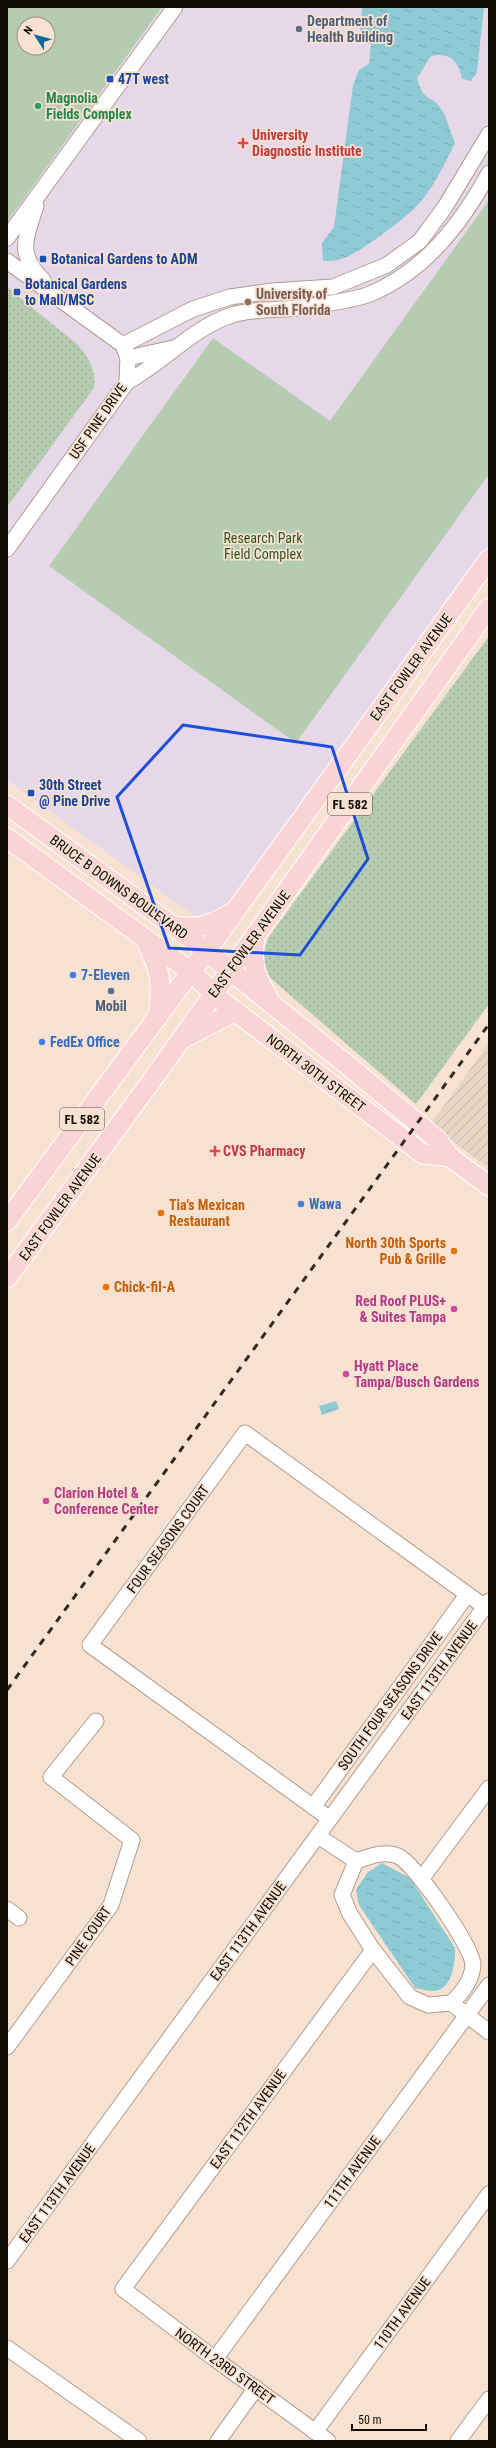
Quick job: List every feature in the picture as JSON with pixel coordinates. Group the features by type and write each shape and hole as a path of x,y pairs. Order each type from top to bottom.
{"main road":[{"name":"EAST FOWLER AVENUE","path":"7,1221 191,972 489,559"},
{"name":"EAST FOWLER AVENUE","path":"7,1278 182,1039 489,608"},
{"name":"BRUCE B DOWNS BOULEVARD","path":"7,805 206,951 230,971"},
{"name":"BRUCE B DOWNS BOULEVARD","path":"7,838 191,972"},
{"path":"168,924 185,928 200,927 214,923 235,911"},
{"path":"144,937 161,978 158,1016"},
{"path":"255,937 252,953 255,975 270,1002"},
{"name":"NORTH 30TH STREET","path":"230,971 438,1140 450,1157 489,1186"},
{"name":"NORTH 30TH STREET","path":"191,972 214,994 423,1154 450,1157"},
{"path":"182,1039 236,1011"}],"street":[{"path":"7,238 175,7"},
{"path":"125,352 193,309 230,297 272,291 333,287 359,278 387,265 420,241 446,207 489,134"},
{"path":"127,382 148,371 202,328 233,315 300,307 368,295 399,280 427,257 462,217 489,173"},
{"path":"41,192 26,236 25,247 28,260 34,272 64,303"},
{"path":"446,207 462,217"},
{"path":"7,261 64,303 125,352 179,346"},
{"path":"193,309 202,328"},
{"name":"USF PINE DRIVE","path":"7,549 127,382 125,352"},
{"name":"FOUR SEASONS COURT","path":"330,1819 90,1645 244,1433 468,1595 487,1604"},
{"name":"SOUTH FOUR SEASONS DRIVE","path":"313,1807 468,1595"},
{"name":"EAST 113TH AVENUE","path":"7,2261 487,1604"},
{"name":"PINE COURT","path":"7,2047 111,1905 132,1840 51,1777 96,1721"},
{"path":"422,1878 489,1788"},
{"path":"318,1836 356,1861"},
{"path":"378,1854 397,1855 410,1864 422,1878 464,1942 473,1964 464,1990 451,2003 428,2005 410,1997 373,1950 350,1914 342,1895 356,1861 378,1854"},
{"name":"EAST 112TH AVENUE","path":"123,2289 373,1950"},
{"name":"111TH AVENUE","path":"215,2359 489,1985"},
{"path":"451,2003 466,2016 489,2032"},
{"name":"110TH AVENUE","path":"315,2432 489,2194"},
{"name":"NORTH 23RD STREET","path":"123,2289 215,2359 328,2441"},
{"path":"7,2348 139,2441"},
{"path":"218,2441 256,2388"},
{"path":"458,2441 489,2399"}],"highlighted area":[{"path":"183,725 332,747 368,859 300,955 169,948 117,797"}],"shaded area":[{"name":"University of South Florida","path":"7,7 489,7 489,556 215,931 7,780"},
{"path":"489,1043 489,1168 430,1125"}],"green space":[{"name":"Magnolia Fields Complex","path":"7,7 162,7 7,222"},
{"name":"Research Park Field Complex","path":"489,200 489,474 296,743 49,566 213,338 330,421"},
{"path":"7,287 77,344 85,353 91,364 95,382 94,388 7,507"},
{"path":"489,636 489,1004 416,1104 269,977 262,959 268,938"}],"water":[{"path":"362,7 484,7 477,72 471,81 462,79 456,63 452,59 443,55 431,56 417,78 424,94 440,107 447,119 455,143 442,169 427,194 415,208 390,229 349,256 337,260 323,261 322,243 334,227 353,85 359,70 369,64 371,45 360,33"},
{"path":"336,1401 339,1409 322,1415 319,1406"},
{"path":"382,1863 410,1878 455,1948 455,1960 452,1974 441,1989 432,1991 415,1988 359,1905 356,1890 367,1873"}],"railway":[{"path":"7,1690 489,1024"}],"place":[{"name":"Department of Health Building","path":"299,29"},
{"name":"47T west","path":"110,79"},
{"name":"Magnolia Fields Complex","path":"38,106"},
{"name":"University Diagnostic Institute","path":"243,143"},
{"name":"Botanical Gardens to ADM","path":"43,259"},
{"name":"Botanical Gardens to Mall/MSC","path":"17,292"},
{"name":"University of South Florida","path":"248,302"},
{"name":"30th Street @ Pine Drive","path":"31,793"},
{"name":"7-Eleven","path":"73,975"},
{"name":"Mobil","path":"111,991"},
{"name":"FedEx Office","path":"42,1042"},
{"name":"CVS Pharmacy","path":"215,1151"},
{"name":"Wawa","path":"301,1204"},
{"name":"Tia's Mexican Restaurant","path":"161,1213"},
{"name":"North 30th Sports Pub & Grille","path":"454,1251"},
{"name":"Chick-fil-A","path":"106,1287"},
{"name":"Red Roof PLUS+ & Suites Tampa","path":"454,1309"},
{"name":"Hyatt Place Tampa/Busch Gardens","path":"346,1374"},
{"name":"Clarion Hotel & Conference Center","path":"46,1501"}]}
